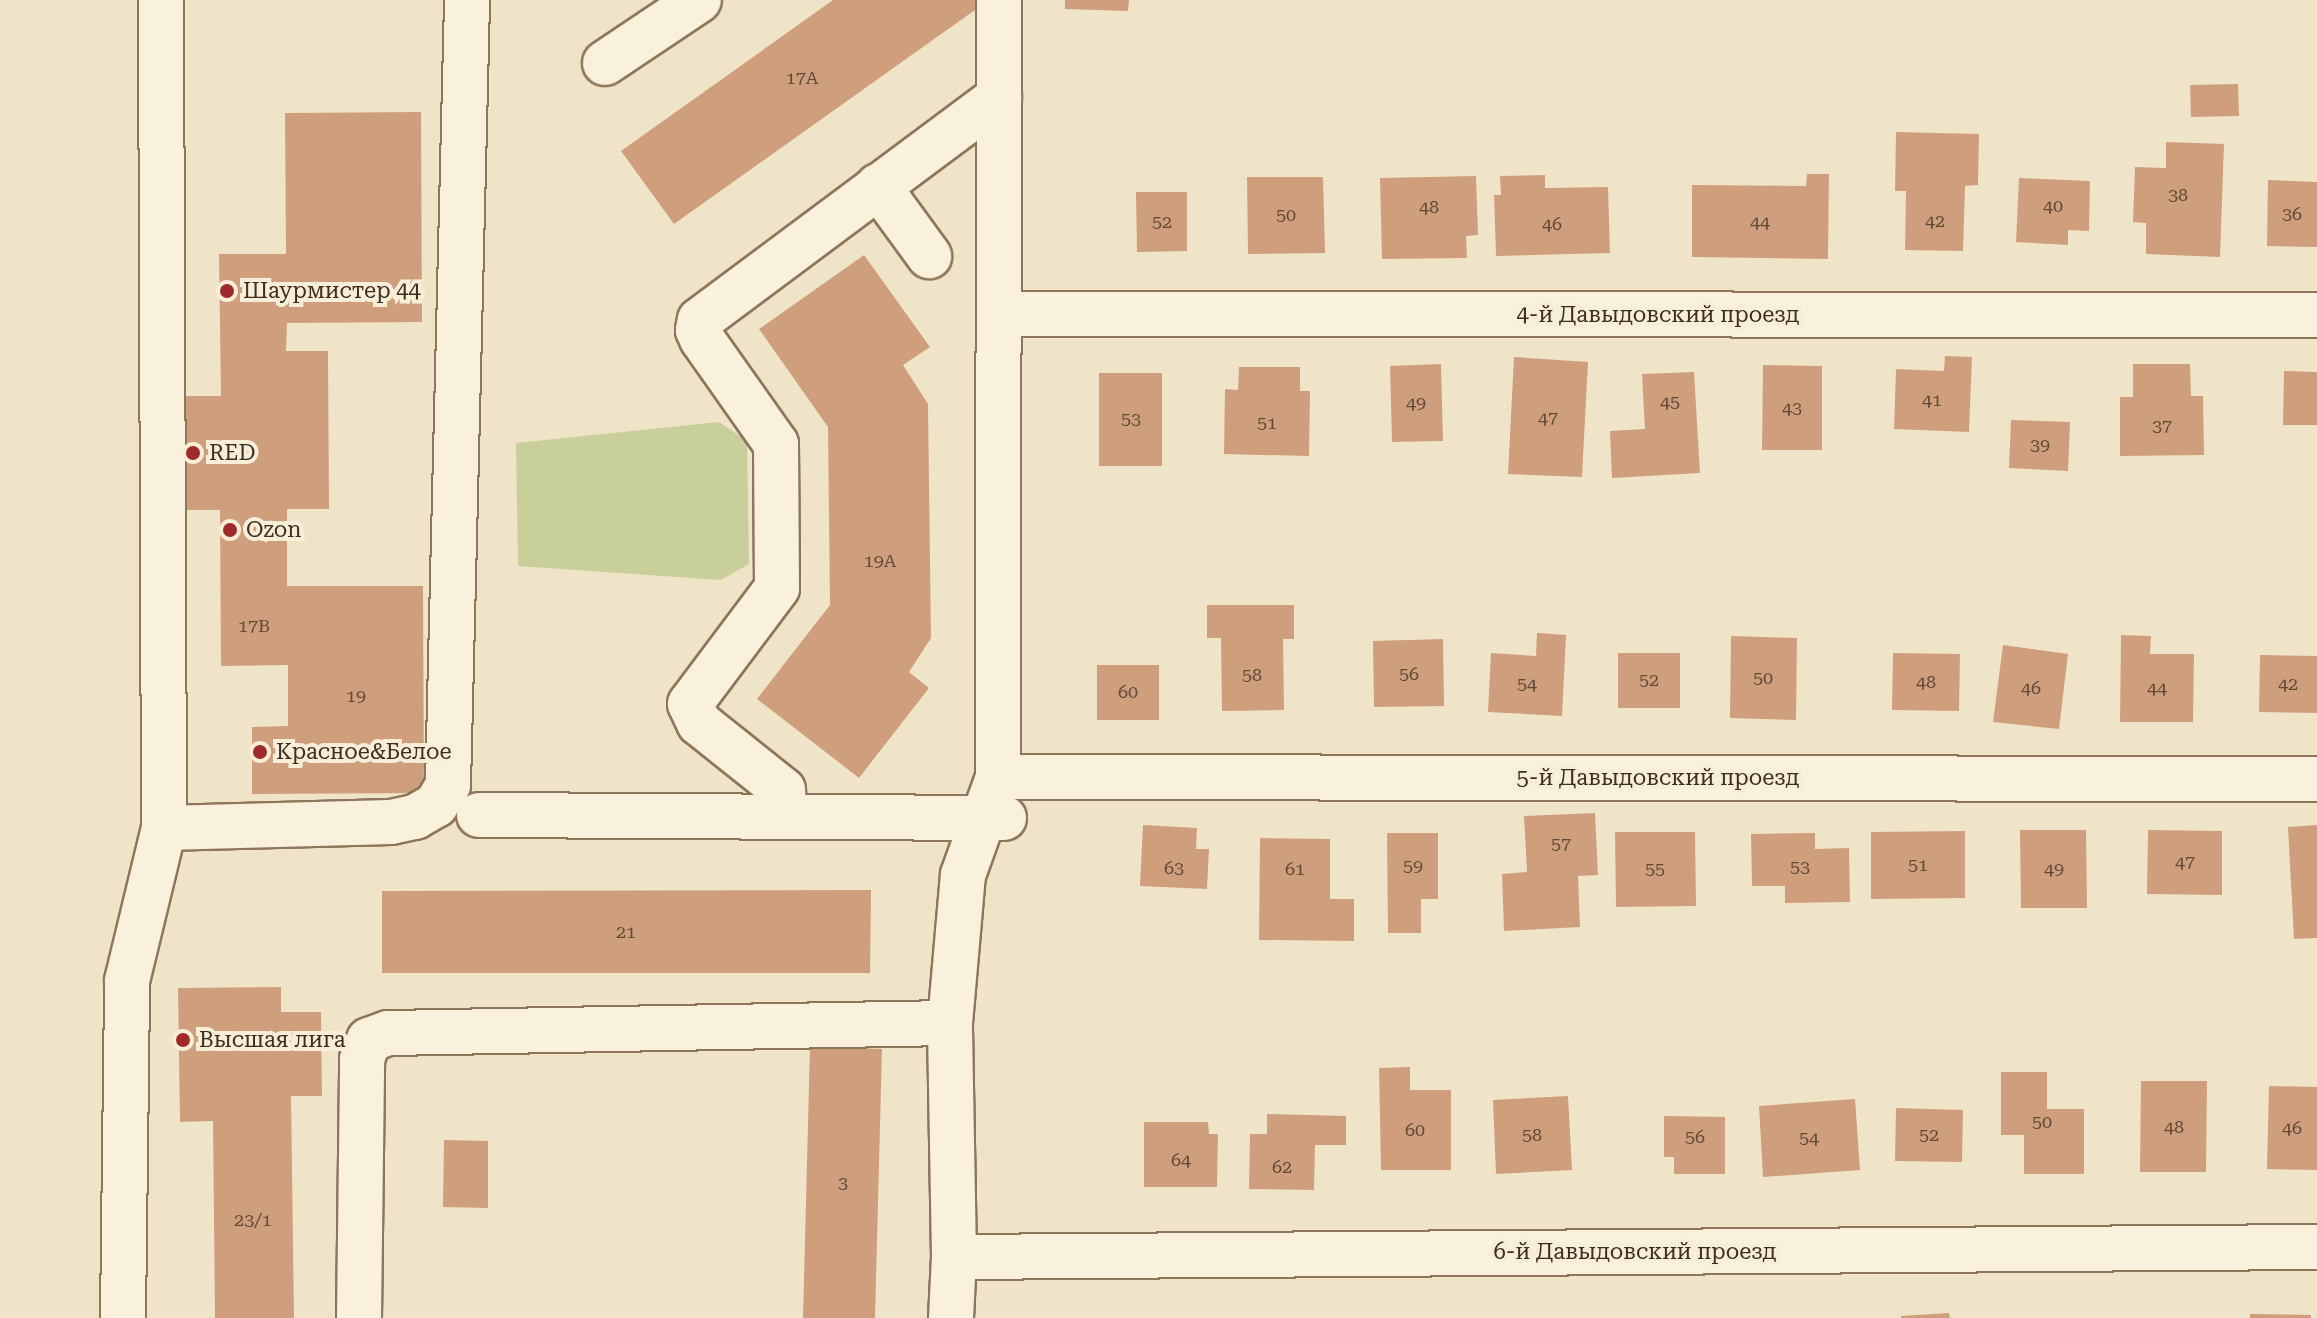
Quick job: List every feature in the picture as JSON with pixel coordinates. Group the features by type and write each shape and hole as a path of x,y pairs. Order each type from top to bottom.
{"street":[{"path":"123,1318 127,981 164,828 161,0"},
{"path":"164,828 391,822 415,817 436,805 448,785 467,0"},
{"path":"605,63 699,0"},
{"path":"951,1318 954,1257 950,1023 963,875 995,804 999,0"},
{"path":"784,817 783,790 699,723 690,704 777,588 776,444 698,330 705,313 999,97"},
{"path":"878,186 929,256"},
{"name":"4-й Давыдовский проезд","path":"999,314 2317,315"},
{"name":"5-й Давыдовский проезд","path":"479,815 784,817 995,804 2317,779"},
{"path":"359,1318 362,1059 369,1040 388,1033 950,1023"},
{"name":"6-й Давыдовский проезд","path":"954,1257 2317,1247"}],"green space":[{"path":"719,422 747,441 749,564 721,580 518,566 516,443"}],"building":[{"path":"833,0 979,0 982,5 674,224 621,151"},
{"path":"1065,0 1129,0 1128,11 1065,9"},
{"path":"2238,84 2239,116 2191,117 2190,85"},
{"path":"421,112 422,322 287,323 286,351 328,351 329,509 287,509 287,586 423,586 424,793 252,794 252,727 288,726 288,665 221,666 220,510 181,510 180,396 221,396 219,254 286,254 285,113"},
{"path":"1896,132 1979,134 1978,185 1965,186 1963,251 1905,250 1906,191 1895,191"},
{"path":"2166,142 2224,144 2220,257 2146,254 2146,223 2133,222 2135,167 2166,168"},
{"path":"1807,174 1829,174 1828,259 1692,257 1692,185 1806,186"},
{"path":"1545,175 1545,188 1608,187 1610,253 1496,256 1494,195 1501,195 1500,176"},
{"path":"1476,176 1478,235 1466,236 1467,258 1382,259 1380,178"},
{"path":"1247,177 1323,177 1325,253 1248,254"},
{"path":"2019,178 2090,181 2089,231 2068,230 2068,245 2016,242"},
{"path":"2268,180 2317,182 2317,247 2267,246"},
{"path":"1136,192 1187,192 1187,251 1137,252"},
{"path":"864,255 930,347 903,365 928,404 931,638 909,672 929,688 859,778 757,699 830,605 828,427 759,329"},
{"path":"1945,356 1972,357 1969,432 1894,429 1896,369 1944,371"},
{"path":"1514,357 1588,362 1582,477 1508,474"},
{"path":"1441,364 1443,441 1392,442 1390,366"},
{"path":"2133,364 2190,364 2191,396 2203,396 2204,455 2120,456 2120,397 2133,397"},
{"path":"1763,365 1822,366 1822,450 1762,450"},
{"path":"1239,367 1300,367 1300,391 1310,391 1309,456 1224,454 1225,389 1238,390"},
{"path":"2284,371 2317,372 2317,425 2283,425"},
{"path":"1694,372 1700,473 1612,478 1610,431 1645,429 1642,374"},
{"path":"1099,373 1162,373 1162,466 1099,466"},
{"path":"2011,420 2070,422 2068,471 2009,468"},
{"path":"1207,605 1294,605 1294,639 1283,639 1284,710 1222,711 1221,638 1207,638"},
{"path":"1537,633 1566,635 1562,716 1488,712 1491,653 1536,656"},
{"path":"2121,635 2151,636 2150,654 2194,654 2193,722 2120,722"},
{"path":"1731,636 1797,638 1796,720 1730,718"},
{"path":"1443,639 1444,706 1374,707 1373,641"},
{"path":"2003,645 2068,654 2059,729 1993,722"},
{"path":"1618,653 1680,653 1680,708 1618,708"},
{"path":"1893,653 1960,654 1959,711 1892,710"},
{"path":"2260,655 2317,656 2317,713 2259,712"},
{"path":"1097,665 1159,665 1159,720 1097,720"},
{"path":"1595,813 1598,875 1578,876 1580,927 1504,931 1502,874 1527,872 1524,816"},
{"path":"1143,825 1197,828 1196,849 1209,849 1207,889 1140,886"},
{"path":"2317,825 2317,938 2294,939 2288,827"},
{"path":"2020,830 2086,830 2087,908 2021,908"},
{"path":"2148,830 2222,831 2222,895 2147,894"},
{"path":"1965,831 1965,898 1871,899 1871,832"},
{"path":"1615,832 1695,832 1696,906 1616,907"},
{"path":"1387,833 1438,833 1438,899 1421,899 1421,933 1388,933"},
{"path":"1815,833 1815,849 1849,848 1850,902 1785,903 1785,886 1752,886 1751,834"},
{"path":"1260,838 1330,839 1330,899 1354,899 1354,941 1259,940"},
{"path":"871,890 870,973 382,973 382,891"},
{"path":"281,987 281,1012 321,1012 322,1096 291,1096 294,1318 215,1318 213,1121 180,1122 178,988"},
{"path":"810,1046 882,1049 875,1318 803,1318"},
{"path":"1410,1067 1410,1090 1451,1090 1451,1170 1381,1170 1379,1068"},
{"path":"2001,1072 2047,1072 2047,1109 2084,1109 2084,1174 2024,1174 2024,1135 2001,1135"},
{"path":"2141,1081 2207,1081 2206,1172 2140,1172"},
{"path":"2269,1086 2317,1087 2317,1170 2267,1169"},
{"path":"1568,1096 1572,1170 1496,1174 1493,1100"},
{"path":"1855,1099 1860,1170 1763,1177 1759,1106"},
{"path":"1896,1108 1963,1110 1962,1162 1895,1161"},
{"path":"1267,1114 1346,1116 1346,1145 1315,1145 1314,1190 1249,1189 1250,1134 1267,1134"},
{"path":"1664,1116 1725,1117 1725,1174 1674,1174 1674,1157 1664,1157"},
{"path":"1144,1122 1208,1122 1209,1134 1218,1134 1217,1187 1144,1187"},
{"path":"444,1140 488,1141 488,1208 443,1207"},
{"path":"1949,1313 1950,1318 1901,1318 1901,1316"},
{"path":"2250,1314 2311,1315 2311,1318 2250,1318"}],"place":[{"name":"Шаурмистер 44","path":"227,291"},
{"name":"RED","path":"193,453"},
{"name":"Ozon","path":"230,530"},
{"name":"Красное&Белое","path":"260,752"},
{"name":"Высшая лига","path":"183,1040"}]}
